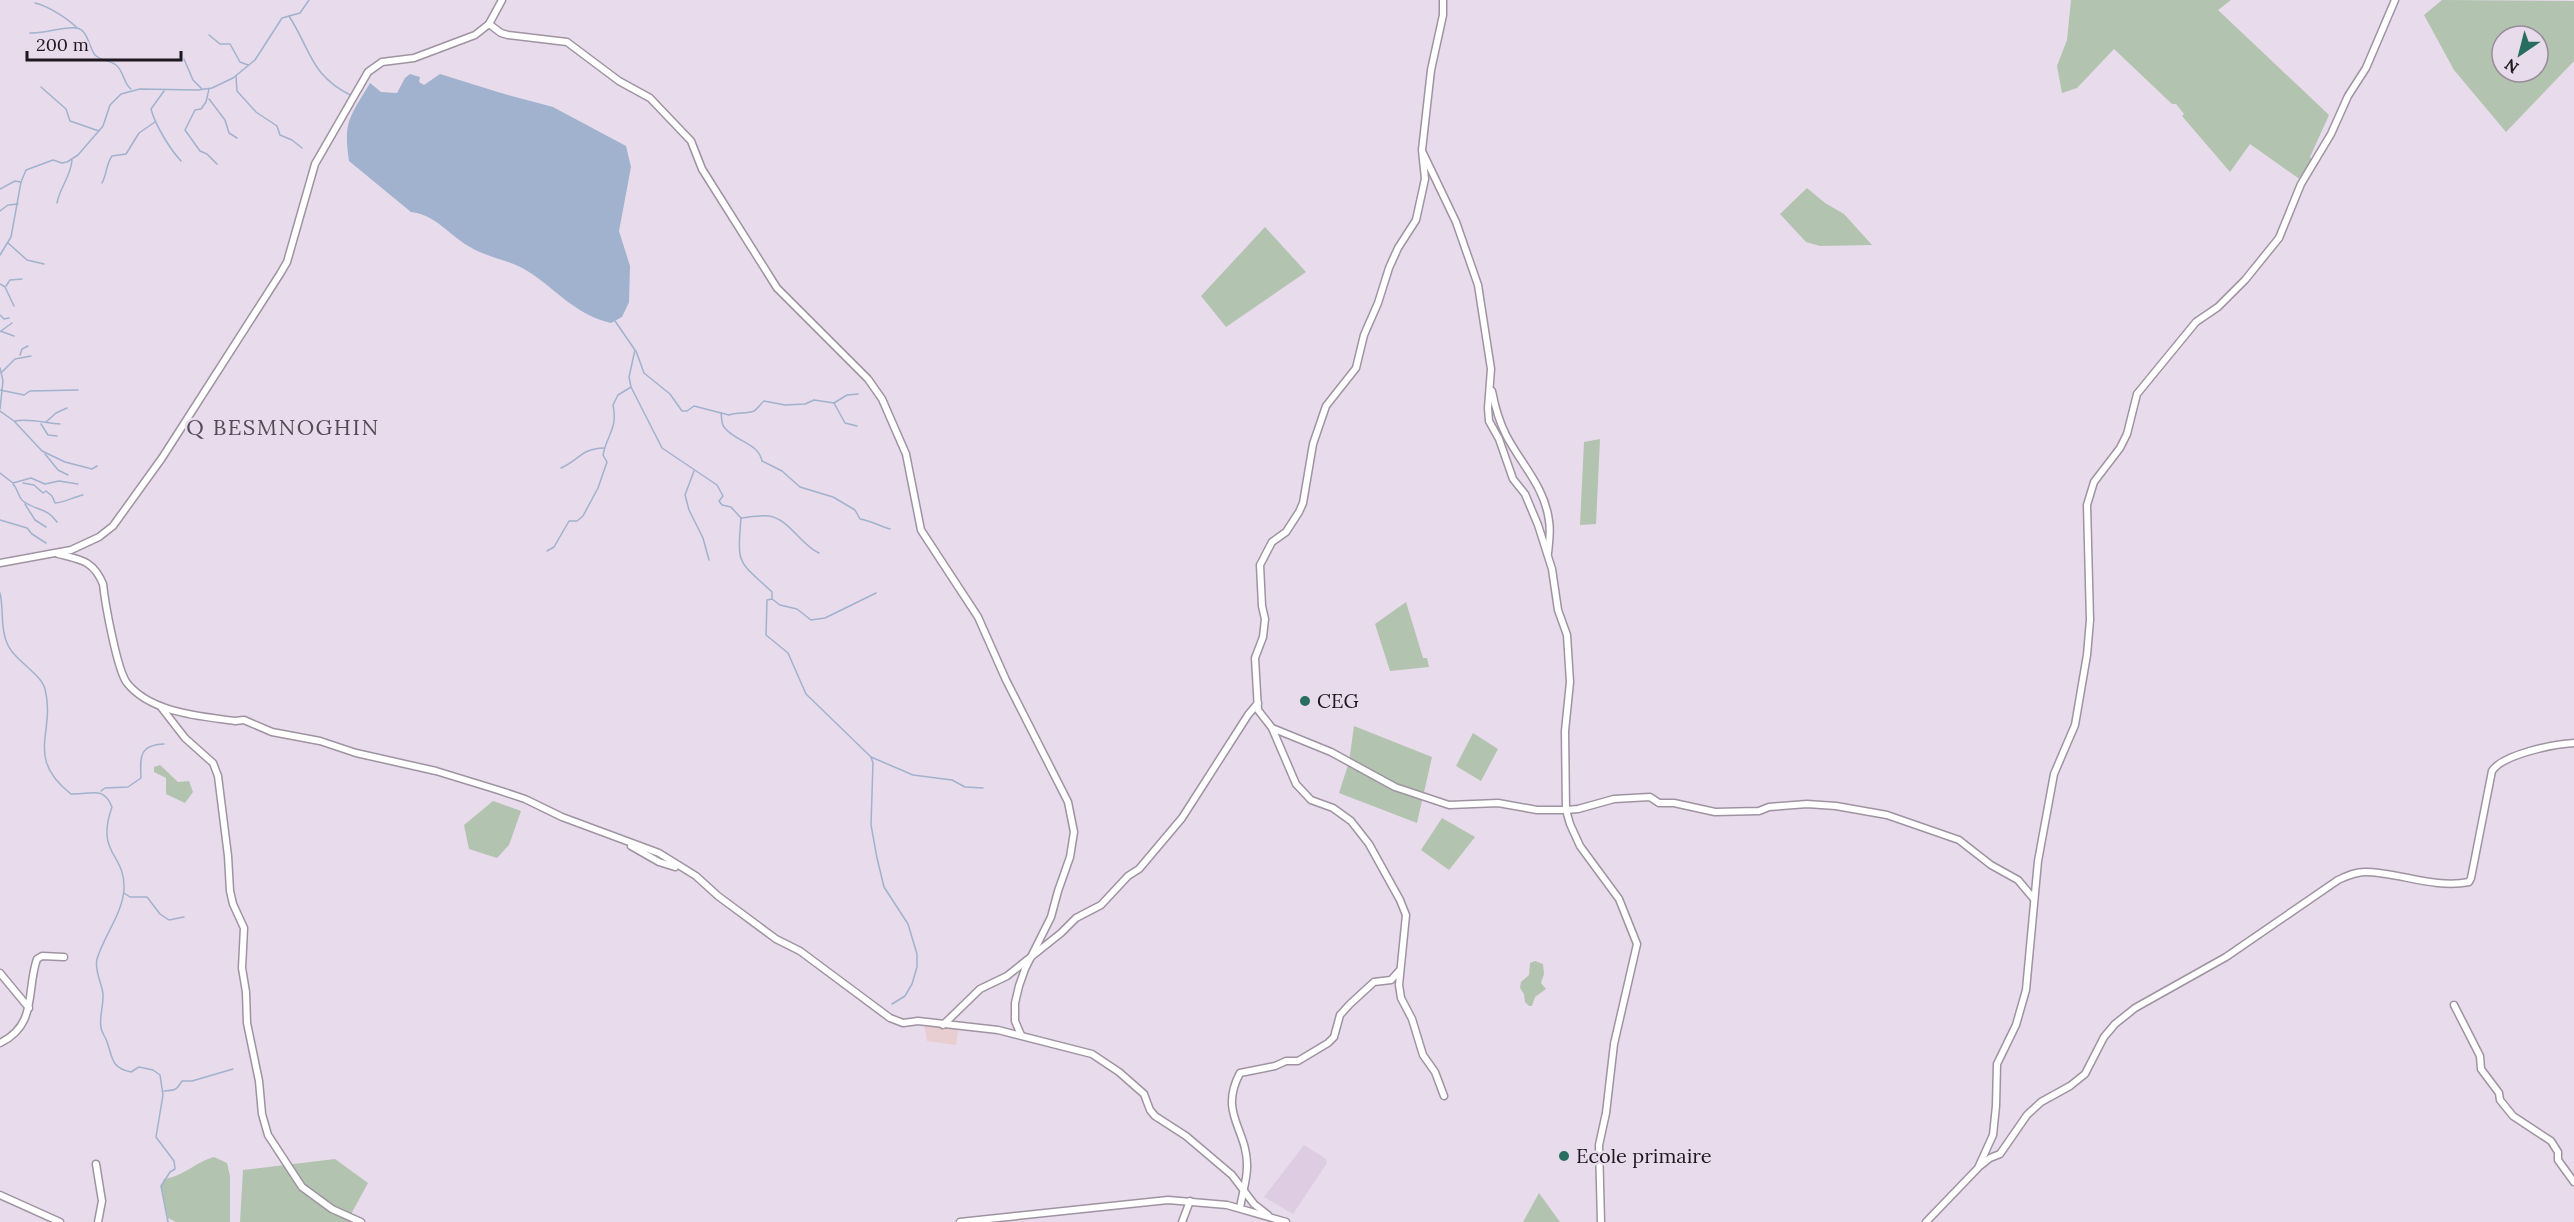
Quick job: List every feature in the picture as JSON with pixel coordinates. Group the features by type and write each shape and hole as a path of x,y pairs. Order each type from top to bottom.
{"street":[{"path":"0,563 58,554 99,537 113,526 150,476 287,262 315,164 368,72 382,62 414,57 480,32 489,24 502,0"},
{"path":"1443,0 1443,15 1431,70 1422,150 1425,179 1416,220 1398,248 1389,268 1378,303 1364,334 1356,368 1326,406 1313,444 1303,503 1299,512 1286,532 1272,542 1260,565 1265,619 1263,637 1255,658 1258,710 1272,728 1296,784 1311,800 1333,808 1351,821 1382,865 1406,915 1401,998 1412,1019 1424,1056 1435,1072 1444,1096"},
{"path":"1978,1168 1993,1136 1997,1064 2016,1025 2026,990 2038,861 2054,774 2074,725 2087,655 2090,620 2087,505 2089,494 2094,482 2120,448 2127,434 2134,402 2151,375 2196,322 2218,307 2245,280 2280,238 2301,184 2331,134 2348,96 2366,68 2396,0"},
{"path":"489,24 508,35 567,42 619,81 650,98 691,141 702,169 777,288 868,379 882,399 906,454 921,530 978,617 1006,680 1068,802 1074,832 1070,857 1051,917 1025,969 1015,1003 1015,1021 1021,1035"},
{"path":"1422,150 1456,222 1478,285 1490,356 1489,421 1499,439 1513,479 1530,505 1548,556 1558,598 1558,610 1567,635 1570,663 1569,708 1565,731 1566,810 1572,832 1580,846 1619,899 1637,944 1614,1044 1606,1113 1599,1145 1601,1222"},
{"path":"1491,388 1497,414 1507,437 1533,476 1547,508 1550,523 1548,556"},
{"path":"58,554 92,564 98,572 103,584 121,670 127,683 160,705 185,738 213,763 218,776 230,891 244,928 242,968 246,992 247,1023 259,1081 262,1114 268,1135 302,1187 332,1209 361,1222"},
{"path":"943,1024 980,989 1007,976 1061,933 1076,918 1101,905 1128,876 1139,869 1182,818 1258,703"},
{"path":"160,705 213,718 244,720 272,732 320,741 356,753 473,782 525,799 562,817 656,852 687,871 776,939 800,951 890,1018 903,1023 918,1021 998,1030 1078,1049 1111,1066 1144,1094 1155,1116 1186,1136 1232,1175 1254,1204 1268,1215"},
{"path":"1272,728 1331,752 1395,787 1449,805 1498,803 1537,810 1566,810 1614,800 1650,797 1659,803 1724,813 1759,811 1786,804 1836,806 1874,812 1959,840 1991,865 2018,880 2035,900"},
{"path":"1926,1222 1978,1168 1990,1158 2000,1154 2027,1115 2041,1102 2070,1086 2085,1074 2104,1037 2115,1024 2135,1008 2226,957 2338,880 2355,873 2367,872 2412,880 2469,882 2492,771 2496,765 2558,744 2574,743"},
{"path":"0,1042 16,1032 29,1008 37,958 42,956 64,957"},
{"path":"1240,1208 1242,1188 1248,1168 1245,1147 1231,1107 1231,1096 1240,1073 1275,1066 1286,1061 1298,1061 1328,1043 1334,1037 1340,1015 1350,1004 1374,982 1391,980 1401,970"},
{"path":"0,973 29,1008"},
{"path":"2454,1005 2480,1056 2481,1069 2499,1093 2500,1100 2514,1116 2551,1141 2558,1152 2558,1160 2574,1182"},
{"path":"96,1164 102,1201 98,1222"},
{"path":"1,1196 60,1222"},
{"path":"960,1222 1163,1200 1240,1208 1286,1222"},
{"path":"1182,1222 1190,1201"}],"shaded area":[{"path":"924,1022 959,1027 956,1045 927,1041"},
{"path":"1304,1145 1326,1159 1327,1163 1293,1214 1264,1197"}],"green space":[{"path":"2071,0 2231,0 2218,10 2329,115 2310,157 2312,160 2300,178 2250,144 2230,172 2182,116 2184,114 2176,104 2172,104 2114,49 2077,88 2062,93 2057,66 2067,40"},
{"path":"2442,0 2574,1 2574,61 2506,132 2454,70 2424,15"},
{"path":"1807,188 1825,203 1844,214 1872,245 1820,246 1806,242 1780,214"},
{"path":"1265,227 1306,272 1226,327 1201,296"},
{"path":"1600,439 1596,524 1580,525 1584,442"},
{"path":"1406,602 1423,658 1427,658 1429,667 1390,671 1375,624"},
{"path":"1354,726 1432,757 1417,823 1339,793 1349,762"},
{"path":"1473,733 1498,749 1481,781 1456,766"},
{"path":"160,765 178,782 189,781 193,792 185,803 166,794 166,778 154,772 154,767"},
{"path":"493,801 521,811 509,845 497,858 469,849 464,825"},
{"path":"1442,818 1475,837 1449,870 1421,850"},
{"path":"1535,961 1543,964 1544,974 1541,983 1546,989 1535,997 1532,1006 1529,1006 1520,988 1521,982 1529,975 1530,963"},
{"path":"214,1157 227,1163 230,1176 230,1222 176,1222 168,1218 161,1187 164,1179 179,1175"},
{"path":"335,1159 368,1183 350,1216 356,1222 240,1222 243,1170"},
{"path":"1539,1193 1560,1222 1523,1222"}],"water":[{"path":"410,74 420,77 419,82 424,85 440,74 553,107 626,146 631,167 619,231 630,266 629,302 622,317 611,323 588,314 522,268 477,251 435,221 411,212 349,161 347,137 350,120 370,83 381,92 397,93 405,78"}],"waterway":[{"path":"0,255 11,237 21,182 26,170 53,160 67,162 78,155 103,126 110,105 121,94 140,89 198,90 212,88 233,78 255,60 282,18 300,13 309,0"},
{"path":"35,3 57,13 77,28"},
{"path":"289,16 320,71 338,88 352,96"},
{"path":"30,33 66,28 81,29 95,55 116,65 131,89"},
{"path":"209,35 220,44 230,44 240,62 248,65"},
{"path":"184,59 193,80 202,89"},
{"path":"236,76 237,91 256,112 277,126 280,135 292,140 302,148"},
{"path":"41,87 66,109 70,121 99,131"},
{"path":"209,89 206,102 201,109 195,110 185,130 200,151 207,154 217,164"},
{"path":"164,91 151,109 163,137 181,161"},
{"path":"209,99 225,120 229,133 237,138"},
{"path":"102,183 112,156 126,154 139,133 155,122"},
{"path":"57,203 72,160"},
{"path":"0,189 15,181 21,182"},
{"path":"0,211 8,205 18,204"},
{"path":"8,243 27,260 44,264"},
{"path":"6,286 10,280 22,279"},
{"path":"0,284 5,287 14,306"},
{"path":"0,315 4,319 9,318"},
{"path":"615,321 635,350 629,377 631,387 662,448 717,485 723,496 719,501 722,505 731,507 741,518 739,546 742,561 752,574 772,592 772,599 767,600 766,635 788,653 806,694 871,757 873,763 871,825 877,858 884,887 908,924 917,954 917,967 912,984 905,996 892,1004"},
{"path":"1,331 12,323"},
{"path":"0,331 14,336"},
{"path":"20,355 22,349 28,346"},
{"path":"636,351 644,373 670,394 682,411 687,411 694,406 721,413 724,427 756,450 762,461 782,471 800,487 833,497 855,510 860,519 890,529"},
{"path":"2,372 15,359 31,356"},
{"path":"0,368 3,381 0,409"},
{"path":"547,551 554,547 569,521 577,521 583,516 598,488 607,462 603,455 613,426 613,405 618,395 631,387"},
{"path":"0,390 24,395 30,391 78,390"},
{"path":"721,413 729,415 751,412 764,401 785,405 805,404 814,400 834,403 847,395 858,394"},
{"path":"834,403 845,423 857,426"},
{"path":"46,422 56,413 67,408"},
{"path":"0,411 14,421 42,451 65,462 92,469 97,466"},
{"path":"15,421 31,420 60,424"},
{"path":"41,424 48,435 57,436"},
{"path":"561,468 585,452 604,448"},
{"path":"45,454 58,470 68,475"},
{"path":"694,471 685,495 689,510 703,538 709,560"},
{"path":"0,473 13,483 31,478 45,484 59,481 78,484"},
{"path":"23,483 34,485 43,493 46,491 55,503 83,495"},
{"path":"13,484 23,501 45,511 57,522"},
{"path":"25,504 35,520 46,527"},
{"path":"741,518 755,516 776,518 819,553"},
{"path":"0,520 27,528 46,543"},
{"path":"0,593 7,643 15,656 43,683 45,689 47,719 44,744 49,768 57,781 71,794 100,793 105,796 112,807 107,835 109,845 121,868 124,890 120,908 97,959 103,994 101,1028 113,1061 119,1068 131,1072 139,1067 153,1070 160,1075 163,1095 156,1137 174,1161 175,1169 170,1172 161,1186 168,1222"},
{"path":"772,599 780,605 797,609 811,620 825,618 876,593"},
{"path":"101,791 105,788 128,787 141,778 141,758 145,750 164,744"},
{"path":"871,757 913,775 952,780 965,787 983,788"},
{"path":"124,893 130,897 147,897 160,914 169,920 184,917"},
{"path":"164,1091 175,1089 182,1081 192,1081 233,1069"}],"place":[{"name":"CEG","path":"1305,701"},
{"name":"Ecole primaire","path":"1564,1156"}],"district":[{"name":"Q BESMNOGHIN","path":"283,427"}]}
